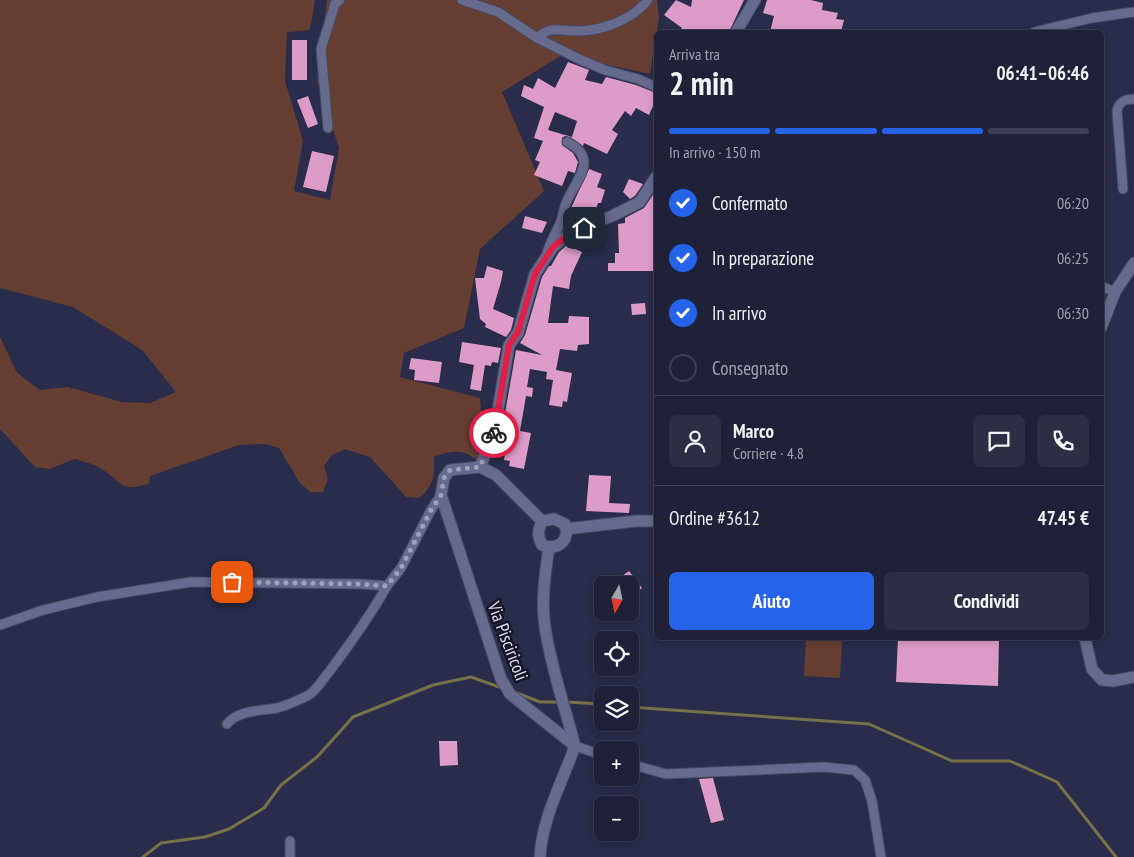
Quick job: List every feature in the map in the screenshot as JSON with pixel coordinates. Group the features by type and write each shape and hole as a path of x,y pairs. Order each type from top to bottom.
{"street":[{"path":"328,128 321,49 335,4 340,0"},
{"path":"462,0 498,12 537,38 581,60 654,86"},
{"path":"537,38 545,30 578,31 602,27 628,17 648,0"},
{"path":"737,30 755,0"},
{"path":"746,30 756,12 759,0"},
{"path":"1043,30 1134,12"},
{"path":"1122,189 1118,104 1122,101 1134,99"},
{"path":"544,260 551,240 560,224 566,202 583,173 584,162 582,153 567,142"},
{"path":"480,467 494,433 509,345 518,332 535,274 553,247 570,233 640,202 654,182"},
{"path":"1104,320 1115,292 1134,263"},
{"path":"1104,287 1115,292"},
{"path":"227,724 231,718 238,715 279,708 311,693 343,653 401,568 431,510 441,495 444,478 450,470 480,467 496,475 542,521 559,520 565,524 564,542 557,547 549,548 542,545 539,540 538,530 542,521"},
{"name":"Via Pisciricoli","path":"441,495 501,679 510,694 570,743"},
{"path":"566,529 636,521 654,521"},
{"path":"540,857 541,841 546,820 570,743 569,720 555,672 545,626 544,579 549,548"},
{"path":"0,625 43,610 97,598 191,582 387,586"},
{"path":"1086,640 1092,669 1102,680 1113,681 1134,677"},
{"path":"570,743 594,753"},
{"path":"639,766 666,774 823,767 854,770 865,780 872,801 881,857"},
{"path":"290,841 290,857"}],"shaded area":[{"path":"0,0 315,0 310,30 287,32 285,81 303,141 294,191 330,200 339,148 317,81 327,0 657,0 659,17 657,30 654,30 654,49 650,74 562,55 502,92 544,191 480,249 464,328 404,353 400,377 480,398 485,465 472,456 461,452 450,452 434,456 431,484 419,498 406,497 370,457 345,449 332,455 324,466 328,479 323,492 310,492 300,483 279,448 266,444 239,445 150,476 149,484 132,487 123,485 99,467 75,459 49,469 35,467 0,429 0,337 17,373 40,390 68,387 122,402 150,403 176,392 142,350 73,307 0,288"},
{"path":"806,640 842,640 840,678 804,676"}],"building":[{"path":"676,0 691,7 692,0 744,0 730,30 680,30 682,28 664,15"},
{"path":"767,0 811,0 823,3 822,10 838,13 836,19 844,20 842,30 770,30 774,16 763,13"},
{"path":"292,40 307,40 307,80 292,80"},
{"path":"568,62 589,70 585,80 602,84 606,77 654,92 654,104 649,115 636,108 631,116 625,111 612,130 618,134 607,154 584,143 583,146 570,137 565,136 562,138 562,145 573,153 578,162 575,173 568,171 562,186 534,175 540,162 535,160 543,141 534,138 544,107 521,96 524,85 533,89 538,78 555,88","holes":["555,112 577,121 572,137 548,130"]},
{"path":"308,96 318,124 308,128 297,100"},
{"path":"312,151 334,156 326,192 303,187"},
{"path":"589,169 602,174 597,187 605,190 601,203 598,203 594,215 566,225 572,206"},
{"path":"629,179 643,184 635,196 630,199 623,192"},
{"path":"654,193 654,271 608,271 608,263 615,263 615,253 619,253 618,224 625,223 625,218 644,208"},
{"path":"525,216 547,222 542,233 522,228"},
{"path":"567,245 582,252 571,276 569,289 553,286 548,323 568,323 569,316 589,317 589,344 578,345 577,351 560,349 556,370 572,373 567,402 563,401 562,407 549,405 553,380 546,379 547,372 530,369 527,387 533,388 532,397 526,396 520,431 531,433 524,469 509,466 510,461 504,460 507,442 504,441 507,426 503,425 516,350 542,355 520,343 525,335 542,277 559,252"},
{"path":"487,266 503,271 493,309 514,318 511,330 506,337 485,327 486,324 480,319 475,278 484,278"},
{"path":"645,303 646,314 632,315 631,304"},
{"path":"462,342 501,348 498,363 492,362 491,366 485,365 481,391 470,389 474,365 459,362"},
{"path":"411,358 442,362 439,383 414,380 415,370 409,369"},
{"path":"589,475 611,476 609,503 630,504 629,513 586,511"},
{"path":"629,571 633,576 622,576"},
{"path":"898,640 999,640 998,686 896,682"},
{"path":"439,741 457,741 458,765 440,766"},
{"path":"713,778 724,820 711,823 699,779"}],"waterway":[{"path":"143,857 161,843 205,837 229,829 264,808 281,785 317,757 353,717 433,685 471,677 502,688"},
{"path":"517,693 540,702 560,702"},
{"path":"566,702 594,704"},
{"path":"639,708 869,724 952,761 1010,761 1057,782 1116,857"}],"way so far":[{"path":"232,582 387,586 401,568 431,510 441,495 444,478 450,470 480,467 494,433"}],"route":[{"path":"494,433 509,345 518,332 535,274 553,247 570,233 584,228"}]}
